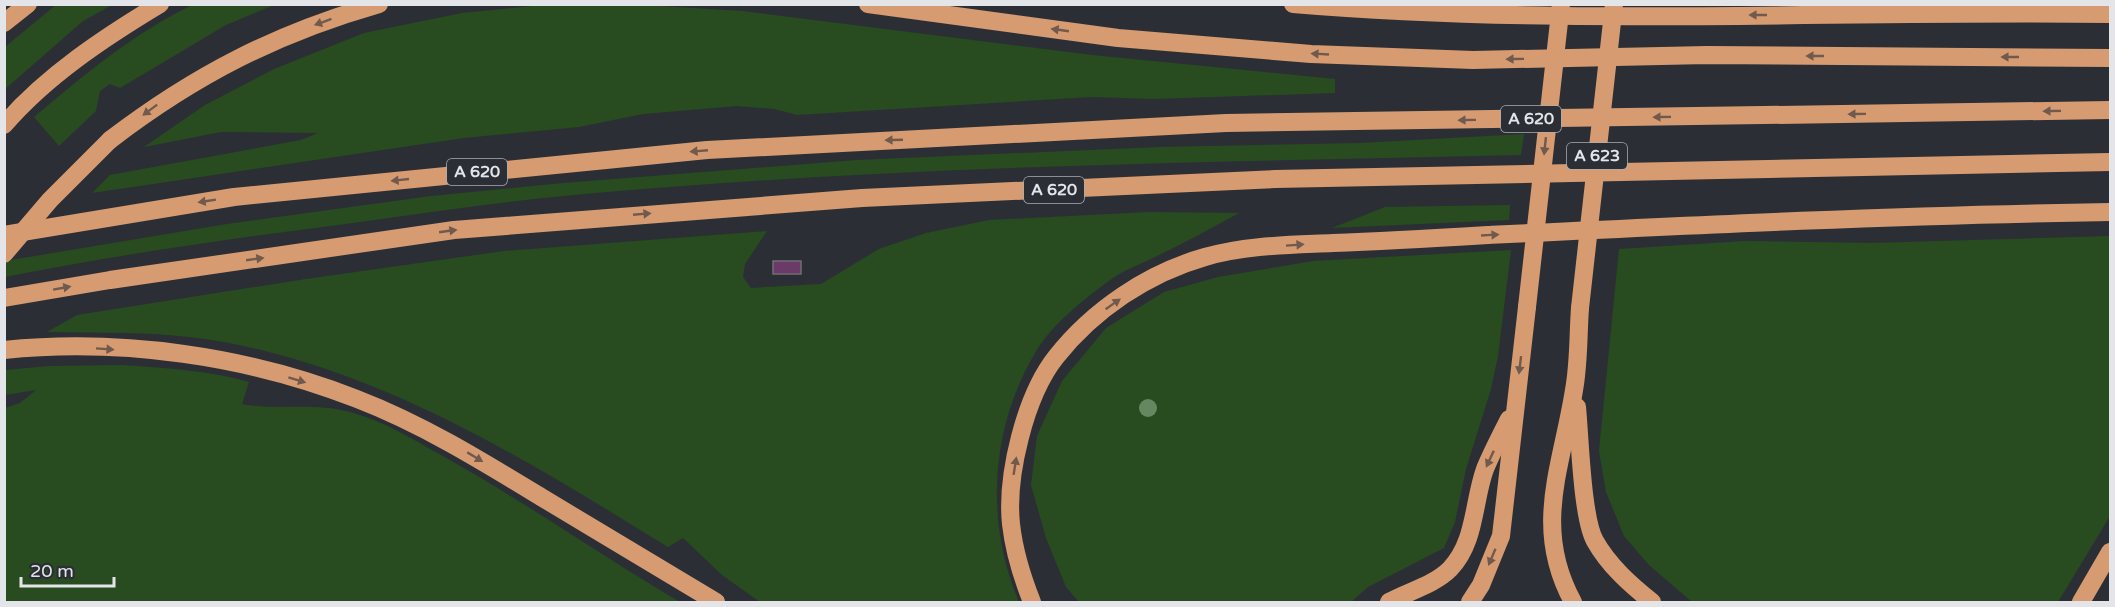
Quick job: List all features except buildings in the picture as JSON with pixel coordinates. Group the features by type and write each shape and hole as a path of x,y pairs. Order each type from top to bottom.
{"highway":[{"path":"4,22 28,4"},
{"path":"4,125 86,53 160,4"},
{"path":"4,254 50,200 110,141 157,105 275,39 379,4"},
{"path":"868,4 1118,38 1334,55 1473,60 1707,55 2110,58"},
{"path":"1293,4 1359,10 1700,16 2110,14"},
{"name":"A 623","path":"1470,603 1501,536 1561,4"},
{"name":"A 623","path":"1573,603 1564,586 1553,549 1550,507 1575,388 1580,308 1614,4"},
{"name":"A 620","path":"4,235 234,197 707,150 1226,123 2110,110"},
{"name":"A 620","path":"4,298 110,280 454,230 862,198 1275,179 2110,162"},
{"path":"1032,603 1018,564 1011,524 1011,494 1024,427 1053,360 1110,304 1146,281 1205,257 1274,247 1691,225 2110,212"},
{"path":"4,350 88,347 186,354 262,369 357,399 463,450 716,603"},
{"path":"1575,388 1589,526 1603,553 1627,582 1652,603"},
{"path":"1389,603 1435,580 1450,569 1462,552 1472,525 1485,471 1515,406"},
{"path":"2081,603 2110,552"}],"green space":[{"path":"57,4 112,5 83,21 5,89 5,47"},
{"path":"552,4 643,5 743,11 1092,55 1335,79 1335,93 1154,99 1091,97 797,115 775,109 737,106 643,114 579,127 464,138 92,193 110,175 301,140 318,133 221,132 144,147 205,105 274,69 364,33 462,13"},
{"path":"192,5 274,5 226,25 120,88 110,84 100,91 96,111 59,146 34,117 91,70 130,42"},
{"path":"1524,134 1521,155 928,171 691,185 573,195 490,204 222,241 5,277 5,261 227,224 431,196 563,183 857,160 1159,147 1360,143"},
{"path":"1510,205 1509,220 1332,228 1385,207"},
{"path":"1149,212 1239,213 1110,280 1059,322 1035,353 1020,382 1009,413 1001,444 997,476 997,508 1001,540 1008,571 1019,602 760,602 722,575 683,538 668,547 563,483 455,424 343,375 284,356 202,338 136,333 47,332 77,315 504,251 767,231 745,264 743,277 751,288 821,284 879,249 926,233 989,220"},
{"path":"2110,236 2110,516 2058,602 1692,602 1649,565 1624,536 1606,492 1599,451 1619,249 1745,241 1872,243"},
{"path":"1511,250 1498,356 1491,389 1466,469 1455,522 1444,548 1368,587 1351,602 1079,602 1066,587 1046,538 1031,485 1037,436 1062,381 1106,328 1164,292 1218,277 1313,261"},
{"path":"121,365 202,372 233,378 249,382 242,404 336,409 388,426 478,476 680,602 5,602 5,408 20,403 36,390 5,395 5,370 50,366"}]}
